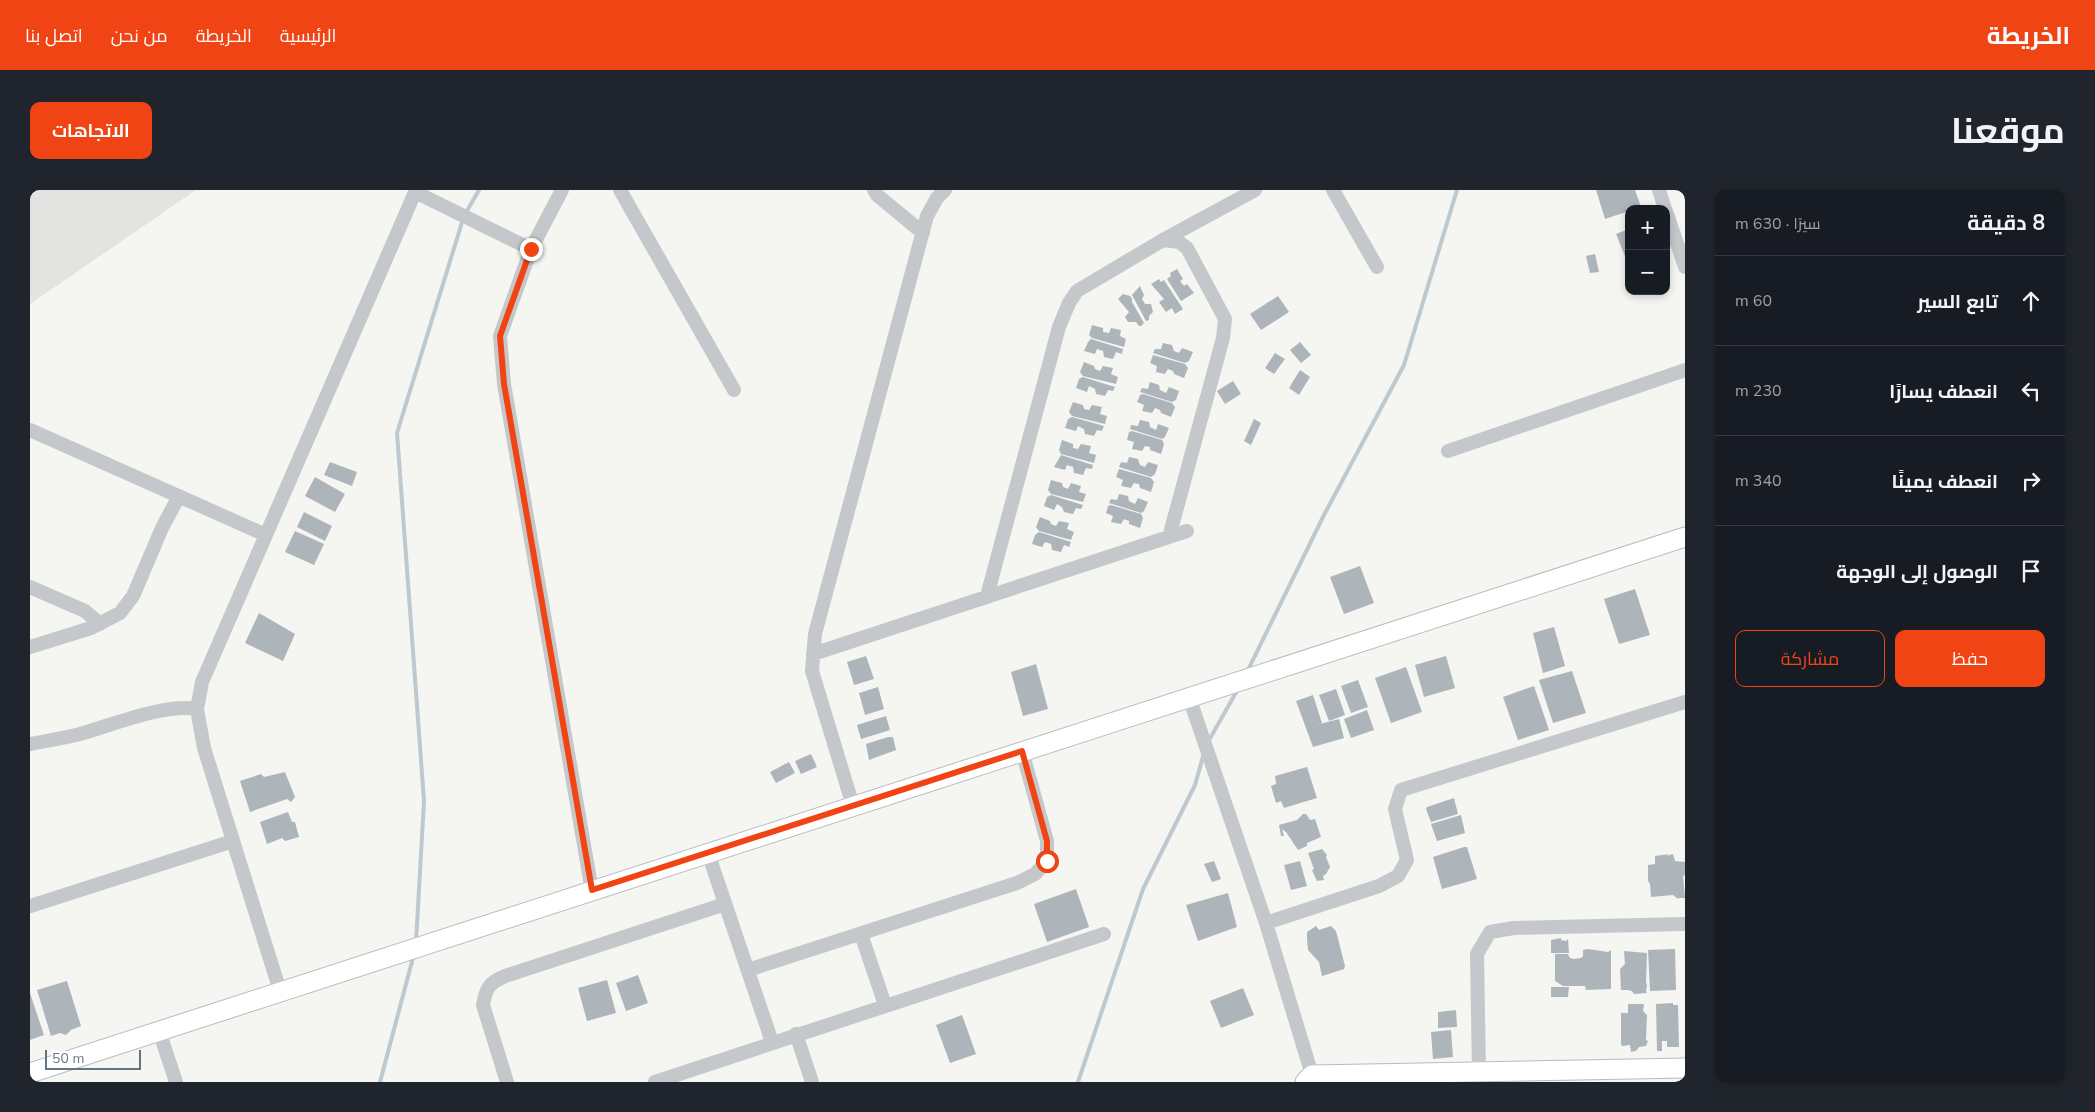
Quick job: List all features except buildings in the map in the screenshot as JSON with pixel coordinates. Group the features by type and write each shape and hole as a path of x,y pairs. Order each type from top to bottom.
{"street":[{"path":"562,190 531,249 500,336 504,384 592,890"},
{"path":"620,190 734,390"},
{"path":"874,190 877,195 922,232"},
{"path":"853,806 812,671 815,634 922,232 927,216 945,190"},
{"path":"987,596 1059,327 1069,303 1077,290 1255,190"},
{"path":"1333,190 1377,267"},
{"path":"1659,190 1664,205"},
{"path":"280,991 204,748 197,709 202,682 416,191 531,249"},
{"path":"1670,222 1685,266"},
{"path":"1163,240 1179,242 1187,248 1225,319 1223,338 1169,537"},
{"path":"1448,451 1685,370"},
{"path":"30,430 266,535"},
{"path":"30,648 91,628 120,613 134,596 162,528 179,496"},
{"path":"813,654 1187,531"},
{"path":"30,1072 1685,537"},
{"path":"30,587 85,611 100,624"},
{"path":"1189,697 1266,923 1308,1079 1479,1072 1604,1076 1685,1068"},
{"path":"1266,923 1379,886 1398,876 1407,860 1395,809 1401,790 1685,702"},
{"path":"30,744 77,735 185,706 197,709"},
{"path":"748,970 1017,883 1035,874 1047,861 1047,841 1022,751"},
{"path":"30,906 233,841"},
{"path":"708,853 772,1042"},
{"path":"507,1082 483,1005 485,992 493,982 505,976 725,904"},
{"path":"1479,1072 1477,954 1490,932 1514,928 1685,924"},
{"path":"861,934 885,1005"},
{"path":"655,1082 1104,934"},
{"path":"159,1031 176,1082"},
{"path":"796,1034 812,1082"}],"shaded area":[{"path":"30,190 196,190 30,304"}],"waterway":[{"path":"416,942 424,801 397,433 464,216 479,190"},
{"path":"1247,672 1324,515 1404,365 1457,190"},
{"path":"1208,742 1238,689"},
{"path":"1078,1082 1143,889 1195,785 1204,753"},
{"path":"380,1082 414,954"}],"route":[{"path":"531,249 500,336 504,384 592,890 1022,751 1047,841 1047,861"}]}
